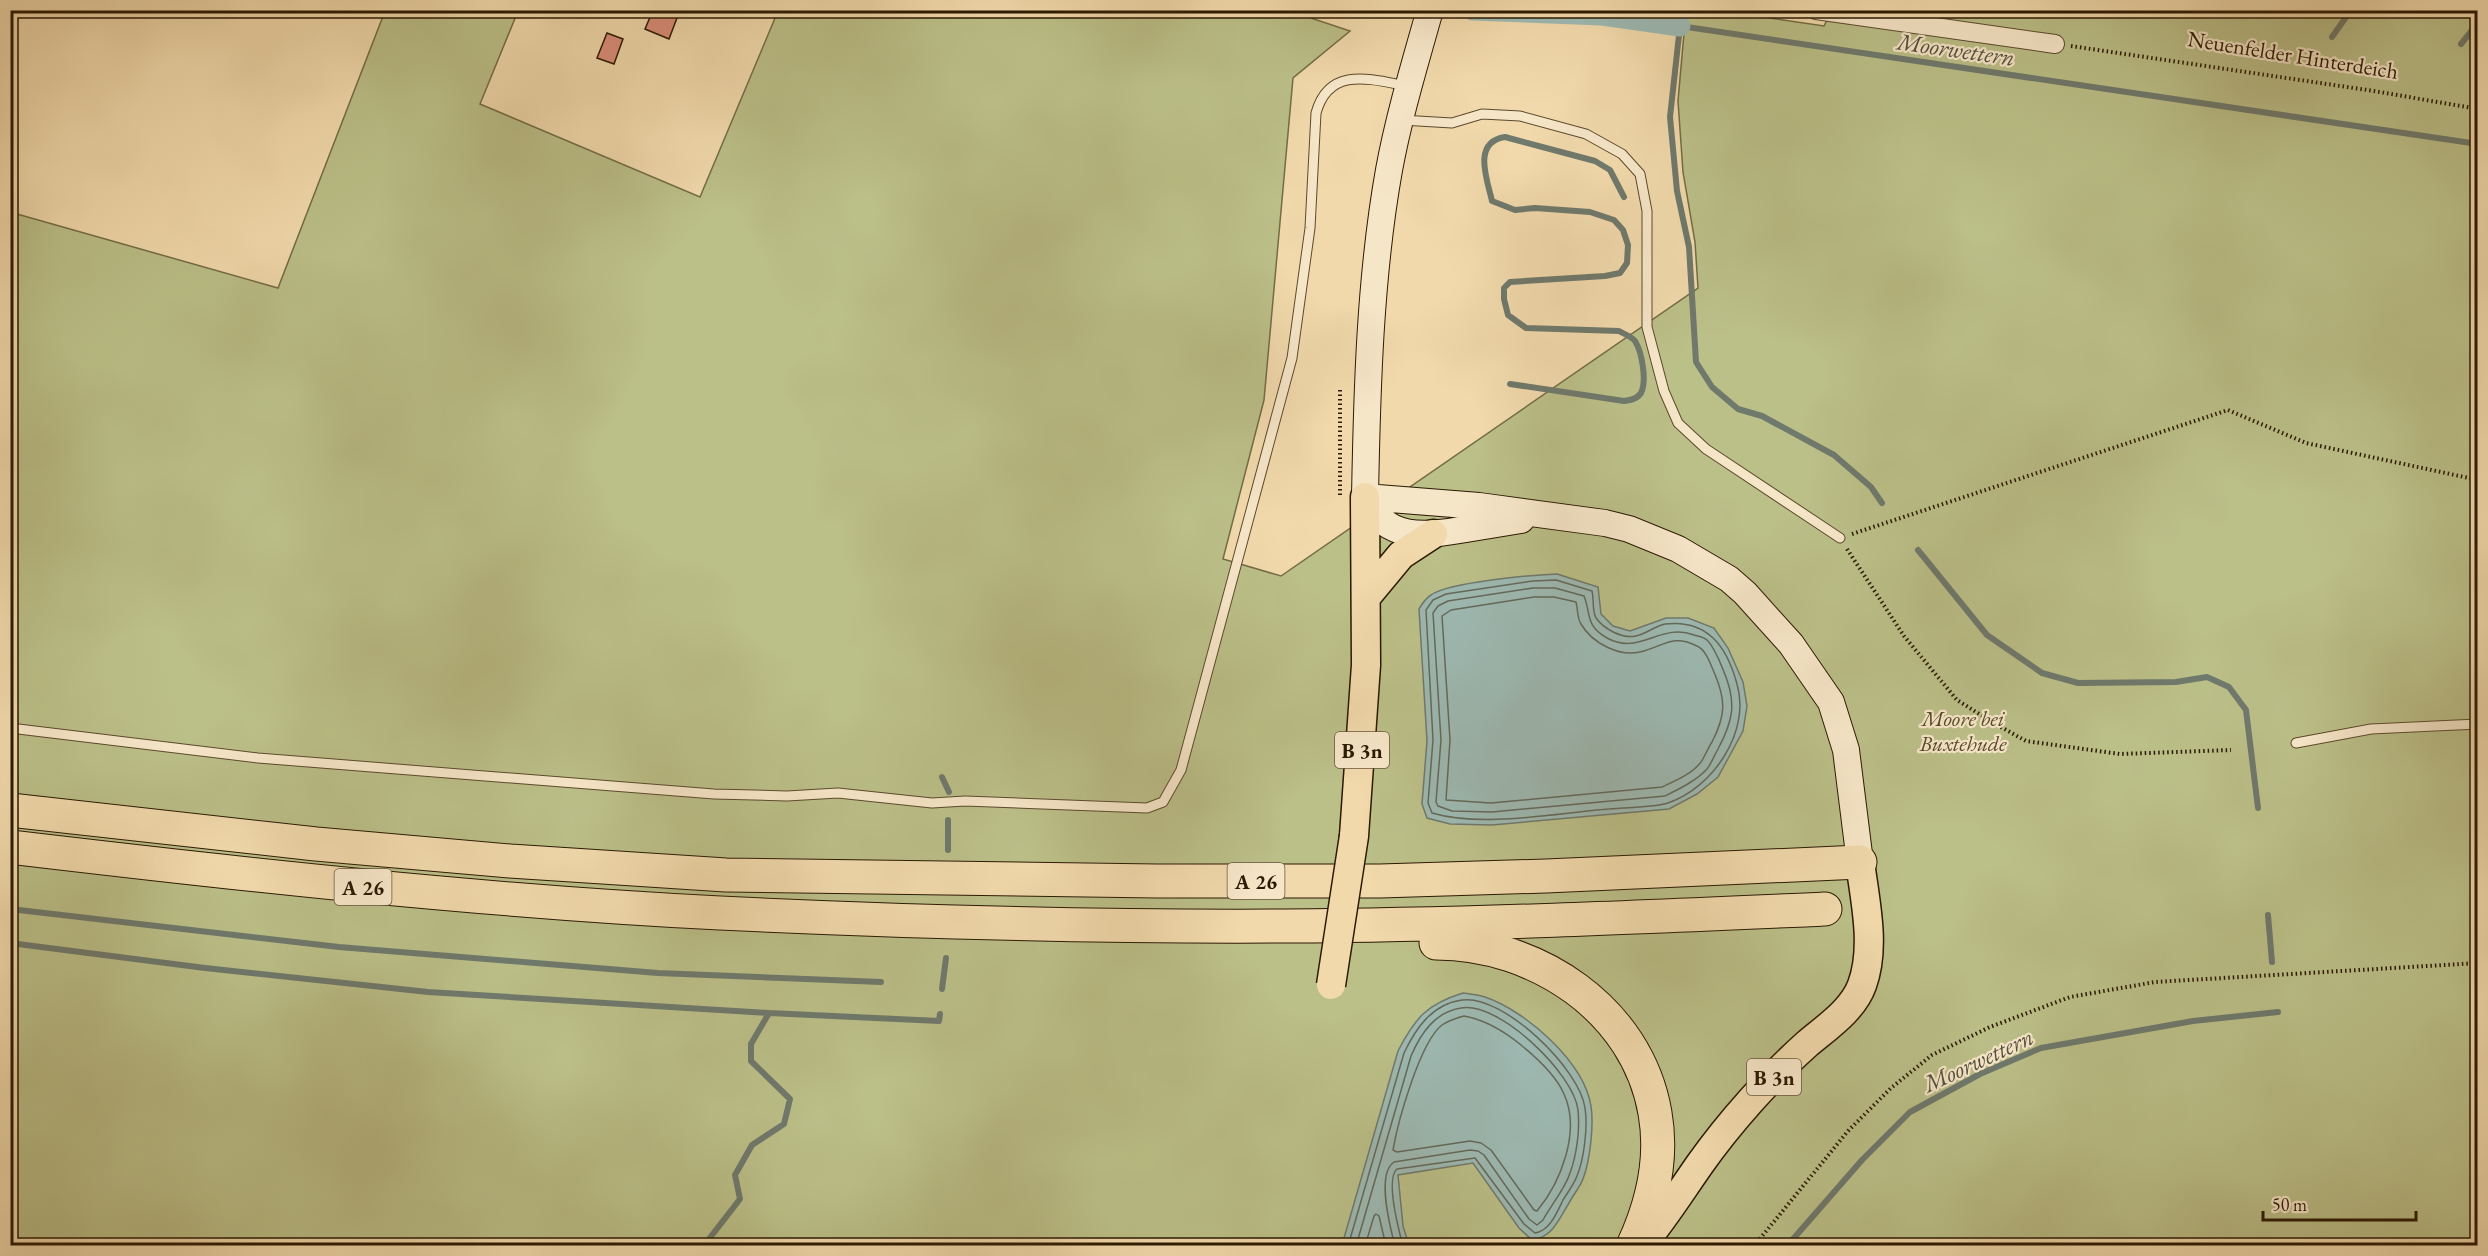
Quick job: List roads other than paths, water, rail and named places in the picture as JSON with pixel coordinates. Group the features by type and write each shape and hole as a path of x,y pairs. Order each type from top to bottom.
{"highway":[{"name":"A 26","path":"10,810 316,844 510,861 726,875 1157,881 1380,880 1546,876 1860,862"},
{"name":"A 26","path":"10,847 350,885 716,913 878,938 949,931 1437,924 1825,909"},
{"path":"949,931 1139,945 1442,943 1474,945 1517,956 1540,966 1580,990 1603,1010 1632,1053 1650,1094 1658,1133 1655,1179 1644,1219 1633,1245"}],"main road":[{"path":"1367,596 1365,497 1368,373 1381,219 1401,120 1430,10"},
{"path":"1365,497 1479,506 1605,523 1638,532 1678,549 1729,579 1766,615 1815,676 1836,715 1846,750 1860,862"},
{"path":"1365,497 1380,518 1399,531 1416,535 1548,516"},
{"path":"1367,596 1401,555 1433,534"},
{"name":"B 3n","path":"1331,984 1354,836 1366,665 1367,596"},
{"name":"B 3n","path":"1641,1245 1701,1163 1756,1097 1795,1056 1843,1013 1859,992 1869,954 1860,862"}],"street":[{"path":"1816,10 2055,44"}],"lane":[{"path":"10,728 258,758 714,794 787,796 838,793 932,803 965,801 1147,808 1163,802 1181,770 1292,358 1310,228 1316,113 1320,98 1328,88 1354,79 1372,79 1409,87"},
{"path":"1401,120 1452,123 1482,114 1520,116 1586,134 1622,154 1640,174 1647,211 1647,327 1664,392 1678,423 1706,449 1840,538"},
{"path":"2296,743 2371,729 2478,724"}],"water":[{"path":"1557,574 1598,587 1601,614 1613,626 1630,631 1666,618 1688,618 1714,628 1728,648 1743,682 1747,706 1743,731 1718,777 1697,794 1669,809 1492,825 1450,824 1427,818 1422,804 1427,741 1419,609 1431,595 1455,586"},
{"path":"1463,993 1485,997 1518,1014 1551,1040 1577,1072 1586,1089 1592,1114 1592,1133 1582,1182 1555,1226 1545,1235 1532,1240 1519,1228 1473,1163 1398,1175 1403,1226 1409,1245 1342,1245 1398,1051 1410,1030 1423,1014 1440,1002"}],"waterway":[{"path":"1473,10 1602,15 1680,26"},
{"path":"2332,37 2351,10"},
{"path":"2461,44 2478,23"},
{"name":"Moorwettern","path":"1882,503 1871,487 1834,455 1762,416 1738,409 1712,387 1696,362 1689,247 1677,191 1670,117 1680,26 2478,144"},
{"path":"1510,384 1624,401 1636,398 1641,393 1644,374 1640,352 1635,341 1619,331 1526,328 1508,315 1504,288 1510,282 1620,273 1627,263 1628,245 1623,230 1614,220 1590,212 1535,208 1515,210 1492,201 1484,163 1488,146 1495,140 1505,137 1595,161 1610,170 1624,197"},
{"name":"Moorwettern","path":"1918,550 1987,635 2042,673 2078,683 2176,682 2207,677 2229,687 2246,710 2258,808"},
{"path":"942,777 949,792"},
{"path":"948,820 948,850"},
{"path":"10,909 339,947 658,973 881,982"},
{"name":"Moorwettern","path":"2268,915 2272,962"},
{"path":"10,943 205,968 428,992 769,1013 751,1044 751,1061 790,1099 784,1124 752,1145 735,1175 740,1199 709,1239 708,1246"},
{"path":"942,989 946,958"},
{"name":"Moorwettern","path":"1787,1246 1862,1160 1910,1112 1980,1074 2041,1048 2193,1021 2278,1012"},
{"path":"769,1013 939,1021 940,1014"}],"park label":[{"name":"Moore bei Buxtehude","path":"1963,730"}]}
